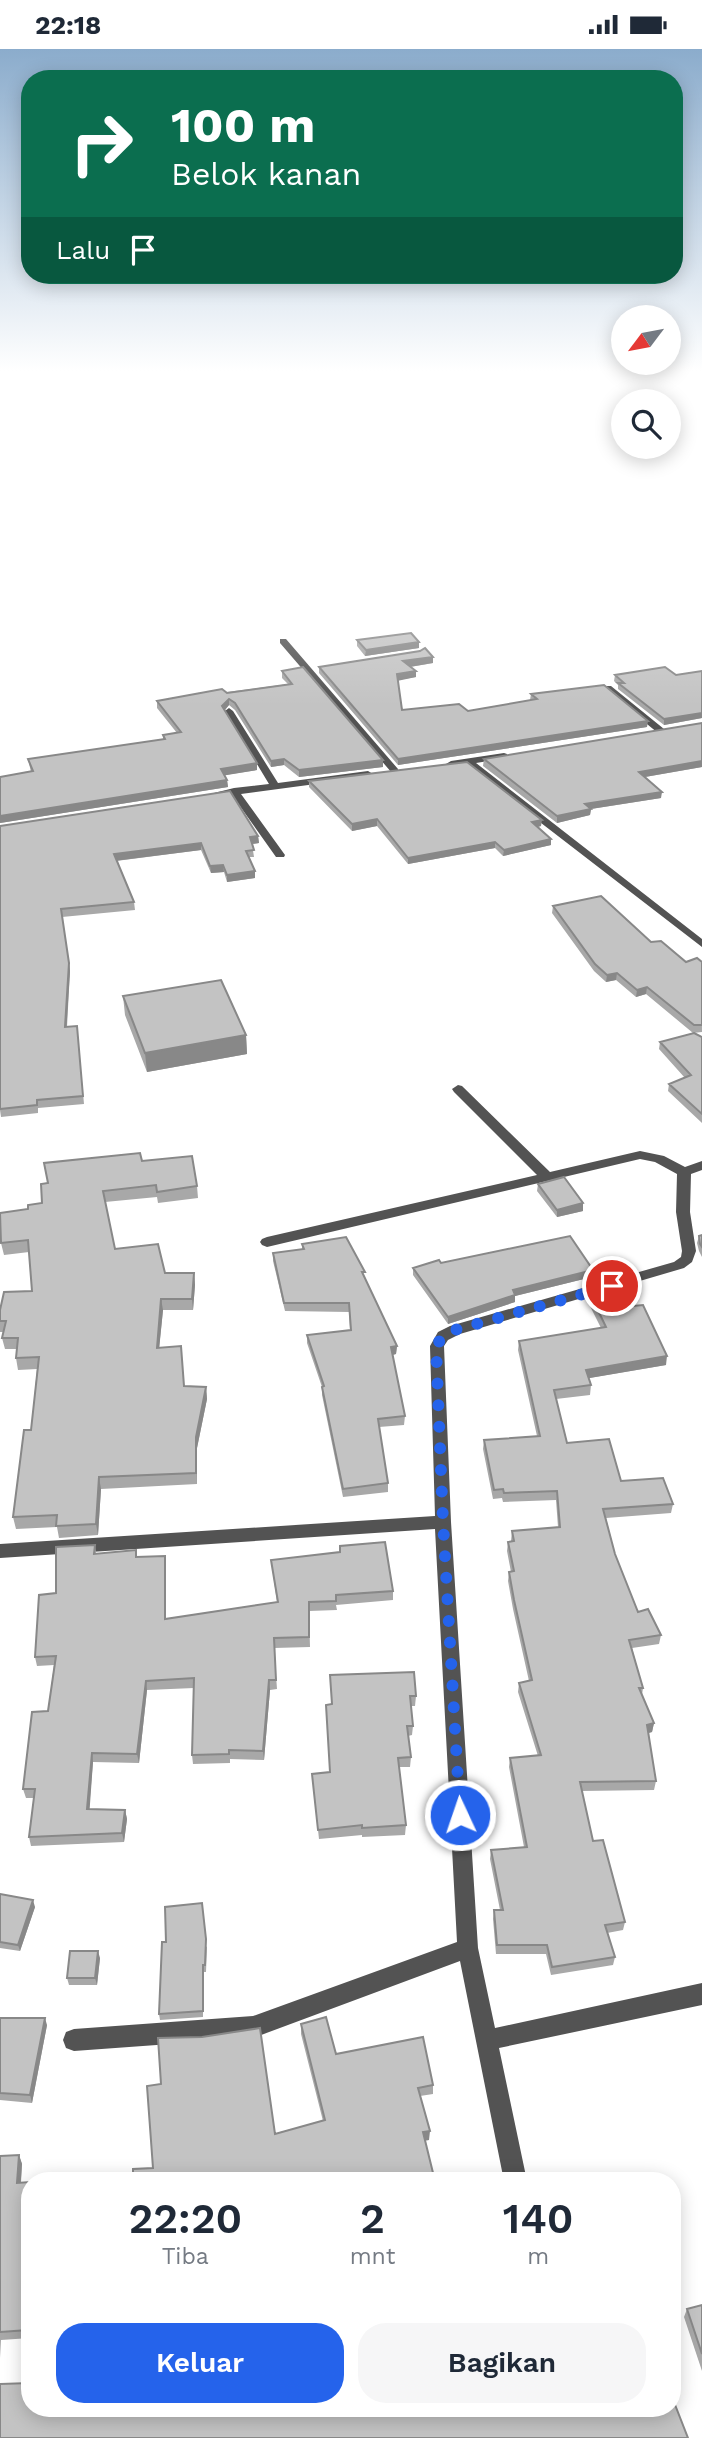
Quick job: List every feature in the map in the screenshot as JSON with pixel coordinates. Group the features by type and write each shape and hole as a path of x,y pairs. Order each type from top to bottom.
{"street":[{"path":"283,642 395,771"},
{"path":"307,670 320,668"},
{"path":"608,688 661,731"},
{"path":"229,711 274,785"},
{"path":"647,733 674,729"},
{"path":"444,765 510,755"},
{"path":"469,762 702,944"},
{"path":"193,797 407,769"},
{"path":"234,791 280,855"},
{"path":"458,1089 545,1175"},
{"path":"267,1242 545,1175 640,1155 659,1159 684,1172 702,1165"},
{"path":"514,2172 468,1948 443,1522 436,1346 443,1336 455,1330 679,1265 687,1259 688,1251 683,1212 684,1172"},
{"path":"0,1551 443,1522"},
{"path":"74,2040 253,2027 468,1948"},
{"path":"487,2040 702,1994"}],"building":[{"path":"411,633 419,642 366,650 357,640"},
{"path":"425,648 433,657 403,661 416,671 397,674 402,710 459,704 468,711 537,699 531,694 604,685 648,721 398,759 319,667"},
{"path":"303,667 383,760 299,770 284,759 271,761 235,703 229,699 222,706 257,763 221,769 227,780 0,816 0,777 33,771 28,759 165,739 163,735 181,732 157,701 222,689 227,693 292,684 282,671"},
{"path":"665,667 676,675 702,671 702,713 664,719 618,683 624,683 615,675"},
{"path":"702,723 702,761 639,772 662,792 585,804 591,809 557,816 484,759"},
{"path":"467,762 542,820 532,822 551,839 504,850 495,842 408,858 377,819 352,824 309,781"},
{"path":"230,791 258,836 250,837 254,850 246,851 255,871 227,875 223,865 210,866 201,843 114,854 134,902 61,909 69,963 65,1027 77,1026 83,1096 37,1100 37,1105 0,1109 0,826"},
{"path":"601,896 651,942 661,941 686,962 697,958 702,962 702,1025 694,1025 647,987 637,990 617,973 607,975 595,964 553,906"},
{"path":"221,980 246,1035 145,1053 123,996"},
{"path":"694,1033 702,1037 702,1114 669,1084 691,1075 660,1042"},
{"path":"140,1153 142,1161 192,1156 197,1186 157,1192 156,1185 103,1191 115,1249 158,1244 165,1273 194,1273 192,1299 161,1299 157,1348 181,1346 184,1386 206,1387 196,1437 196,1473 99,1477 96,1524 56,1526 57,1515 13,1517 24,1430 31,1430 39,1357 16,1358 18,1338 2,1338 6,1321 0,1321 4,1292 32,1291 28,1240 1,1243 0,1213 28,1209 28,1205 42,1203 41,1184 48,1183 44,1163"},
{"path":"564,1177 583,1203 557,1210 538,1184"},
{"path":"570,1236 593,1270 513,1290 515,1295 448,1317 413,1268 439,1260 441,1263"},
{"path":"346,1237 365,1272 362,1272 397,1346 391,1347 405,1416 378,1419 388,1483 343,1489 322,1387 324,1386 307,1335 351,1330 349,1303 284,1303 273,1253 304,1249 302,1244"},
{"path":"615,1292 623,1307 643,1305 667,1356 586,1370 591,1385 554,1390 567,1443 609,1439 621,1481 663,1478 673,1504 603,1509 615,1554 638,1612 648,1609 661,1635 629,1640 643,1688 639,1688 654,1723 647,1725 656,1781 580,1782 593,1841 603,1840 625,1922 605,1925 615,1957 552,1967 547,1945 497,1945 494,1910 503,1910 491,1850 527,1847 510,1758 541,1755 519,1683 532,1680 509,1572 514,1571 508,1542 514,1541 512,1531 560,1527 557,1491 504,1493 503,1489 494,1490 484,1440 540,1436 519,1341 606,1327 591,1296"},
{"path":"385,1542 393,1591 336,1595 336,1601 309,1602 309,1637 274,1638 276,1680 269,1680 263,1751 229,1750 229,1754 192,1755 194,1678 146,1681 137,1754 92,1753 87,1809 125,1810 122,1833 29,1837 35,1789 23,1789 32,1712 48,1711 56,1656 35,1657 39,1595 56,1593 56,1547 95,1545 94,1554 136,1550 136,1557 165,1556 165,1619 278,1602 271,1560 340,1552 340,1546"},
{"path":"414,1672 416,1696 410,1696 413,1726 407,1726 411,1757 398,1758 406,1825 362,1828 362,1825 318,1830 312,1774 330,1772 326,1705 332,1704 330,1675"},
{"path":"0,1894 33,1900 18,1945 0,1942"},
{"path":"202,1903 206,1939 203,2011 159,2014 162,1942 166,1942 165,1907"},
{"path":"70,1951 98,1951 95,1978 67,1978"},
{"path":"326,2017 336,2054 423,2037 433,2085 418,2088 430,2131 423,2132 433,2172 133,2172 133,2169 153,2168 147,2086 161,2084 158,2038 202,2037 260,2028 275,2134 325,2120 301,2024"},
{"path":"0,2018 45,2018 30,2095 0,2093"},
{"path":"19,2155 17,2183 21,2183 21,2330 0,2332 0,2156"},
{"path":"702,2305 702,2354 687,2309"},
{"path":"21,2383 21,2417 680,2417 688,2438 0,2438 0,2384"}],"route":[{"path":"460,1815 436,1346 443,1336 455,1330 612,1286"}]}
